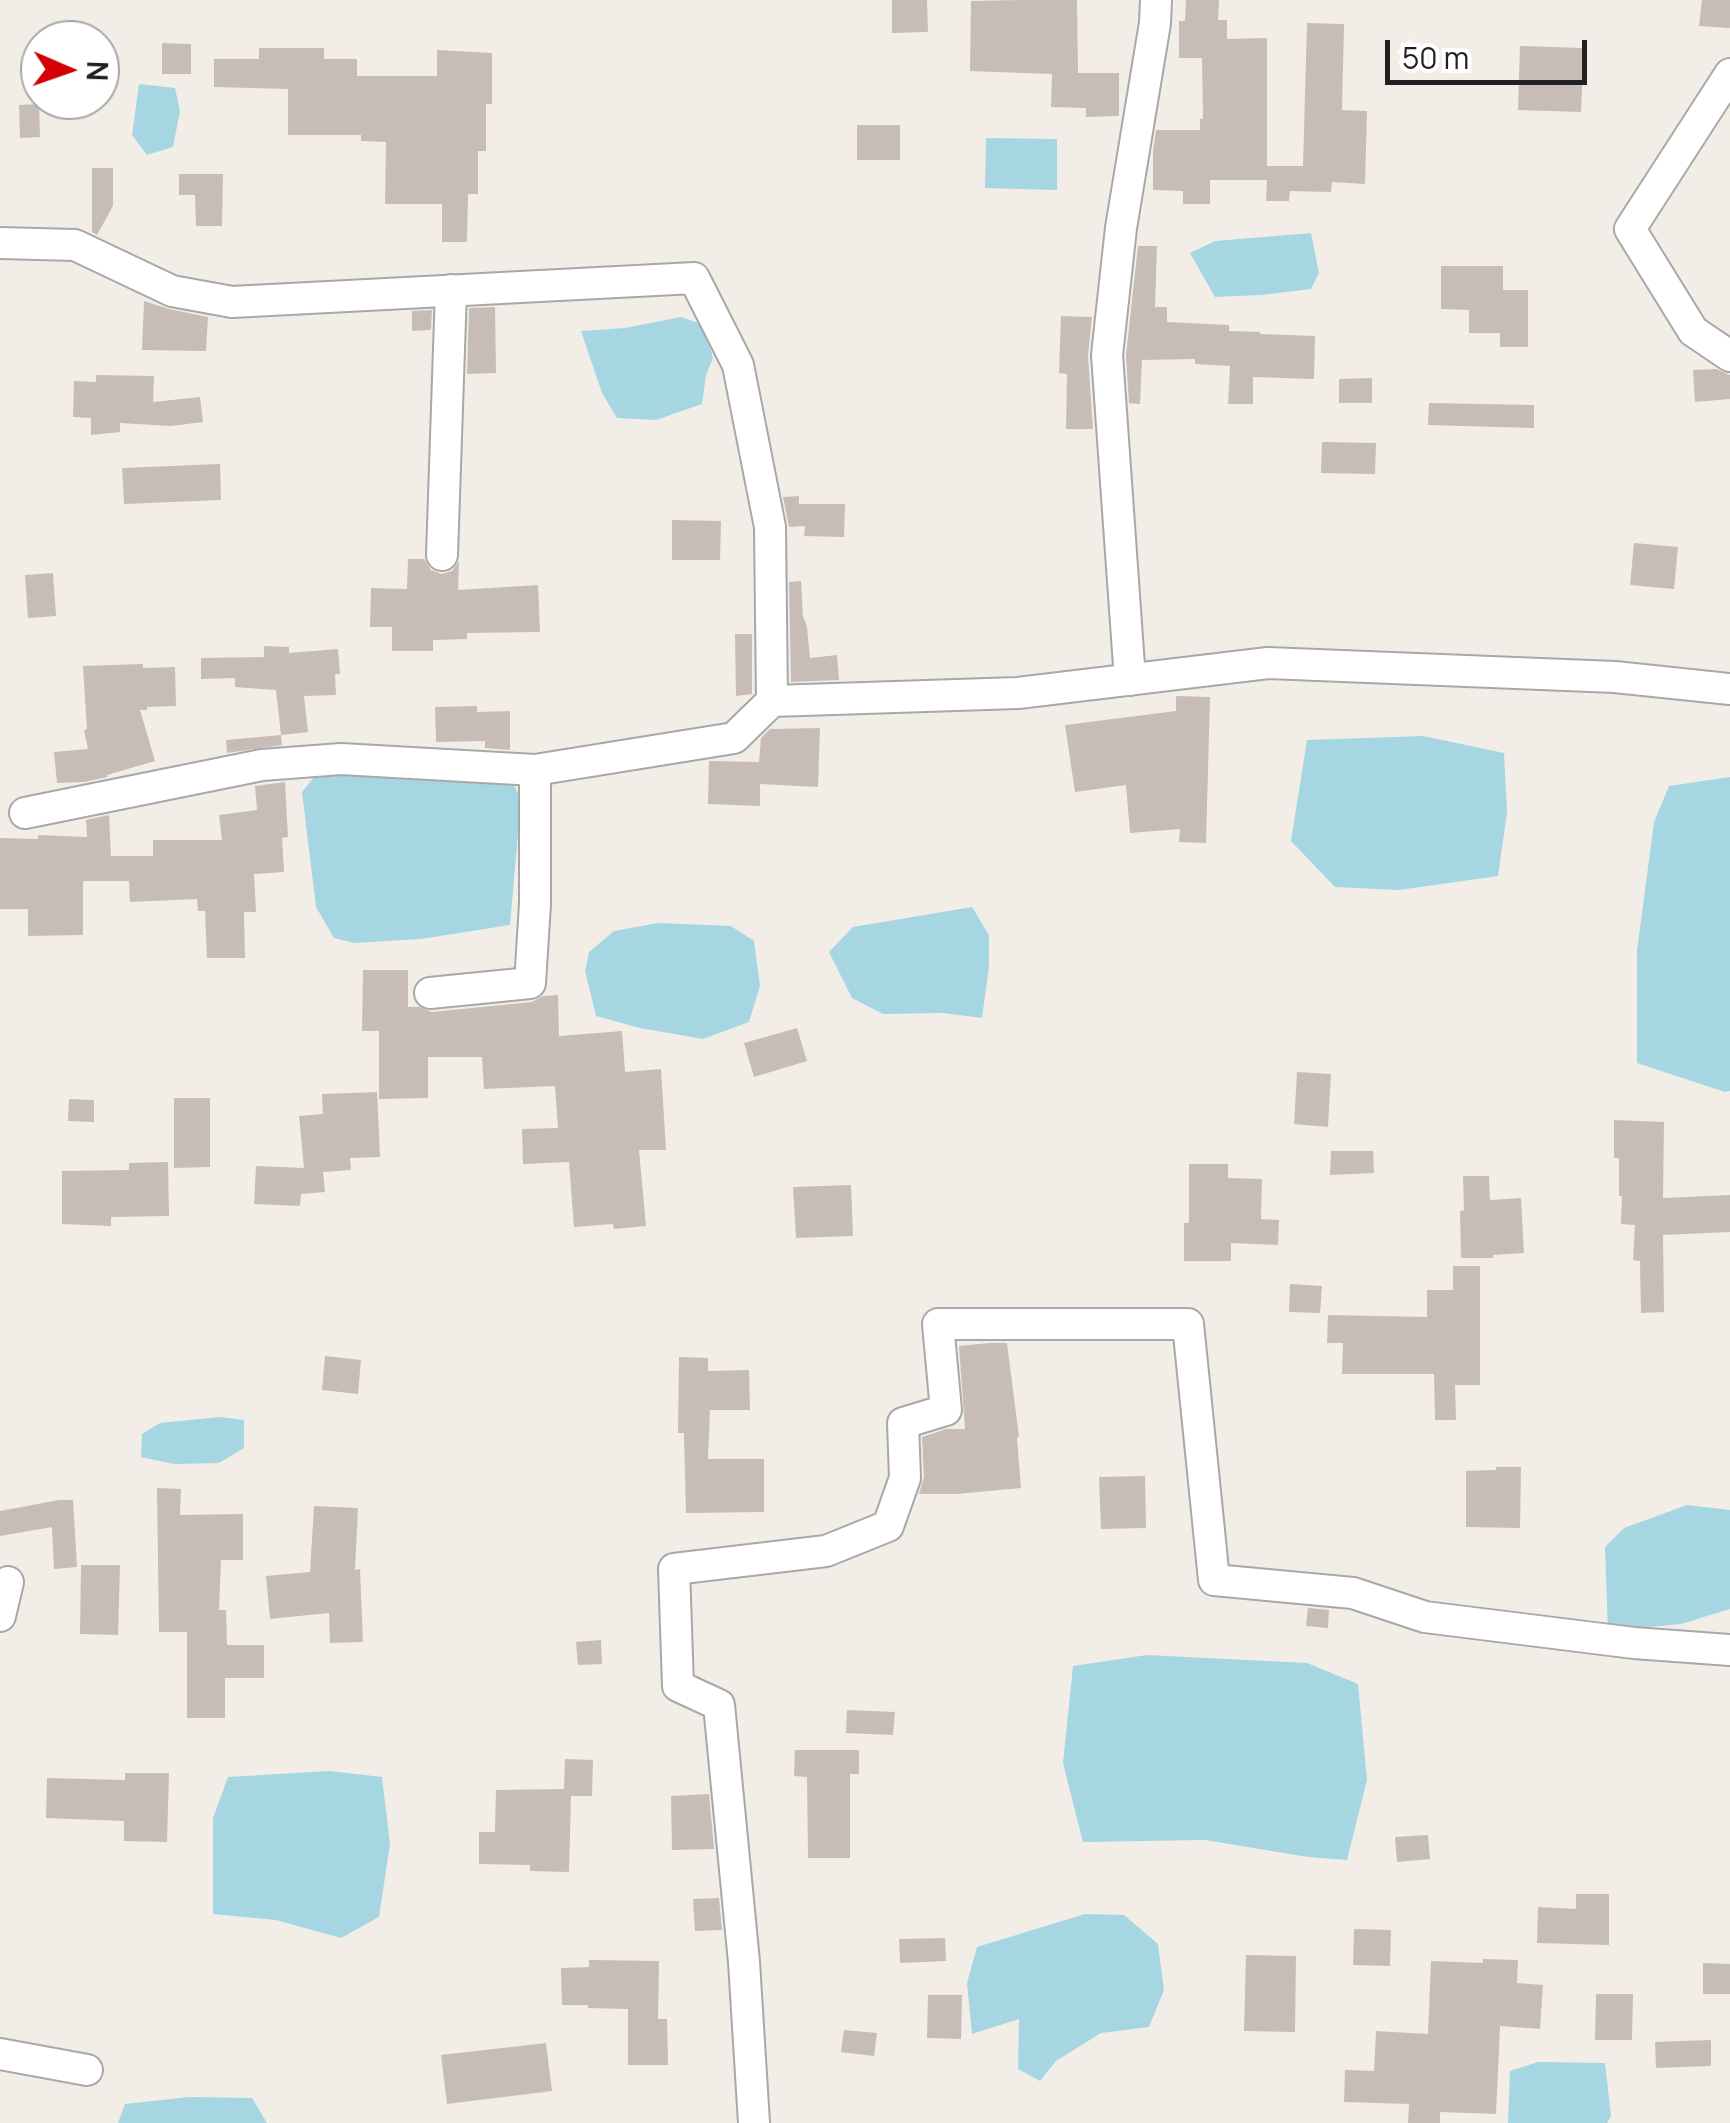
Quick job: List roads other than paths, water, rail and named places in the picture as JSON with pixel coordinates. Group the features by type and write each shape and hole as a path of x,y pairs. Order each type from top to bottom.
{"street":[{"path":"1130,680 1107,355 1121,228 1156,0"},
{"path":"1730,74 1630,229 1693,331 1730,356"},
{"path":"0,243 75,245 172,292 232,302 694,278 738,365 770,527 772,702"},
{"path":"442,556 451,290"},
{"path":"24,813 262,765 340,759 535,770 734,738 772,702 1018,693 1268,663 1615,677 1730,689"},
{"path":"430,993 530,982 535,770"},
{"path":"754,2123 744,1962 719,1705 678,1686 674,1569 826,1552 888,1526 906,1478 903,1423 946,1410 938,1324 1188,1324 1214,1580 1353,1593 1425,1617 1634,1643 1730,1650"},
{"path":"0,1616 8,1582"},
{"path":"0,2054 87,2070"}],"water":[{"path":"139,84 175,88 180,111 173,147 147,155 132,135"},
{"path":"986,138 1057,139 1057,190 985,188"},
{"path":"1311,233 1319,273 1311,289 1215,297 1190,253 1215,241"},
{"path":"681,317 704,325 713,358 702,404 656,420 617,418 602,393 581,331 625,328"},
{"path":"1423,736 1504,753 1507,813 1498,876 1399,890 1335,887 1291,841 1307,740"},
{"path":"485,770 511,779 521,800 510,925 421,939 354,943 334,938 316,907 302,792 314,777"},
{"path":"1730,777 1730,1091 1725,1092 1637,1063 1637,951 1654,822 1669,786"},
{"path":"972,907 989,935 982,1018 943,1013 883,1014 852,998 829,952 853,927"},
{"path":"658,923 731,926 754,941 760,986 749,1022 703,1039 596,1016 585,971 589,952 614,931"},
{"path":"220,1417 244,1420 244,1448 219,1463 174,1464 141,1457 142,1434 160,1423"},
{"path":"1687,1505 1730,1510 1730,1609 1681,1624 1608,1631 1605,1547 1624,1528"},
{"path":"1147,1655 1307,1663 1358,1684 1367,1780 1347,1860 1205,1840 1083,1842 1063,1763 1073,1666"},
{"path":"329,1771 382,1777 390,1844 379,1917 341,1938 276,1920 213,1914 213,1818 228,1777"},
{"path":"1085,1914 1124,1915 1158,1944 1164,1990 1149,2027 1101,2033 1056,2061 1040,2081 1018,2069 1019,2019 972,2034 967,1983 977,1947"},
{"path":"1538,2062 1605,2063 1611,2116 1607,2123 1508,2123 1510,2071"},
{"path":"189,2097 252,2098 267,2123 118,2123 125,2104"}]}
